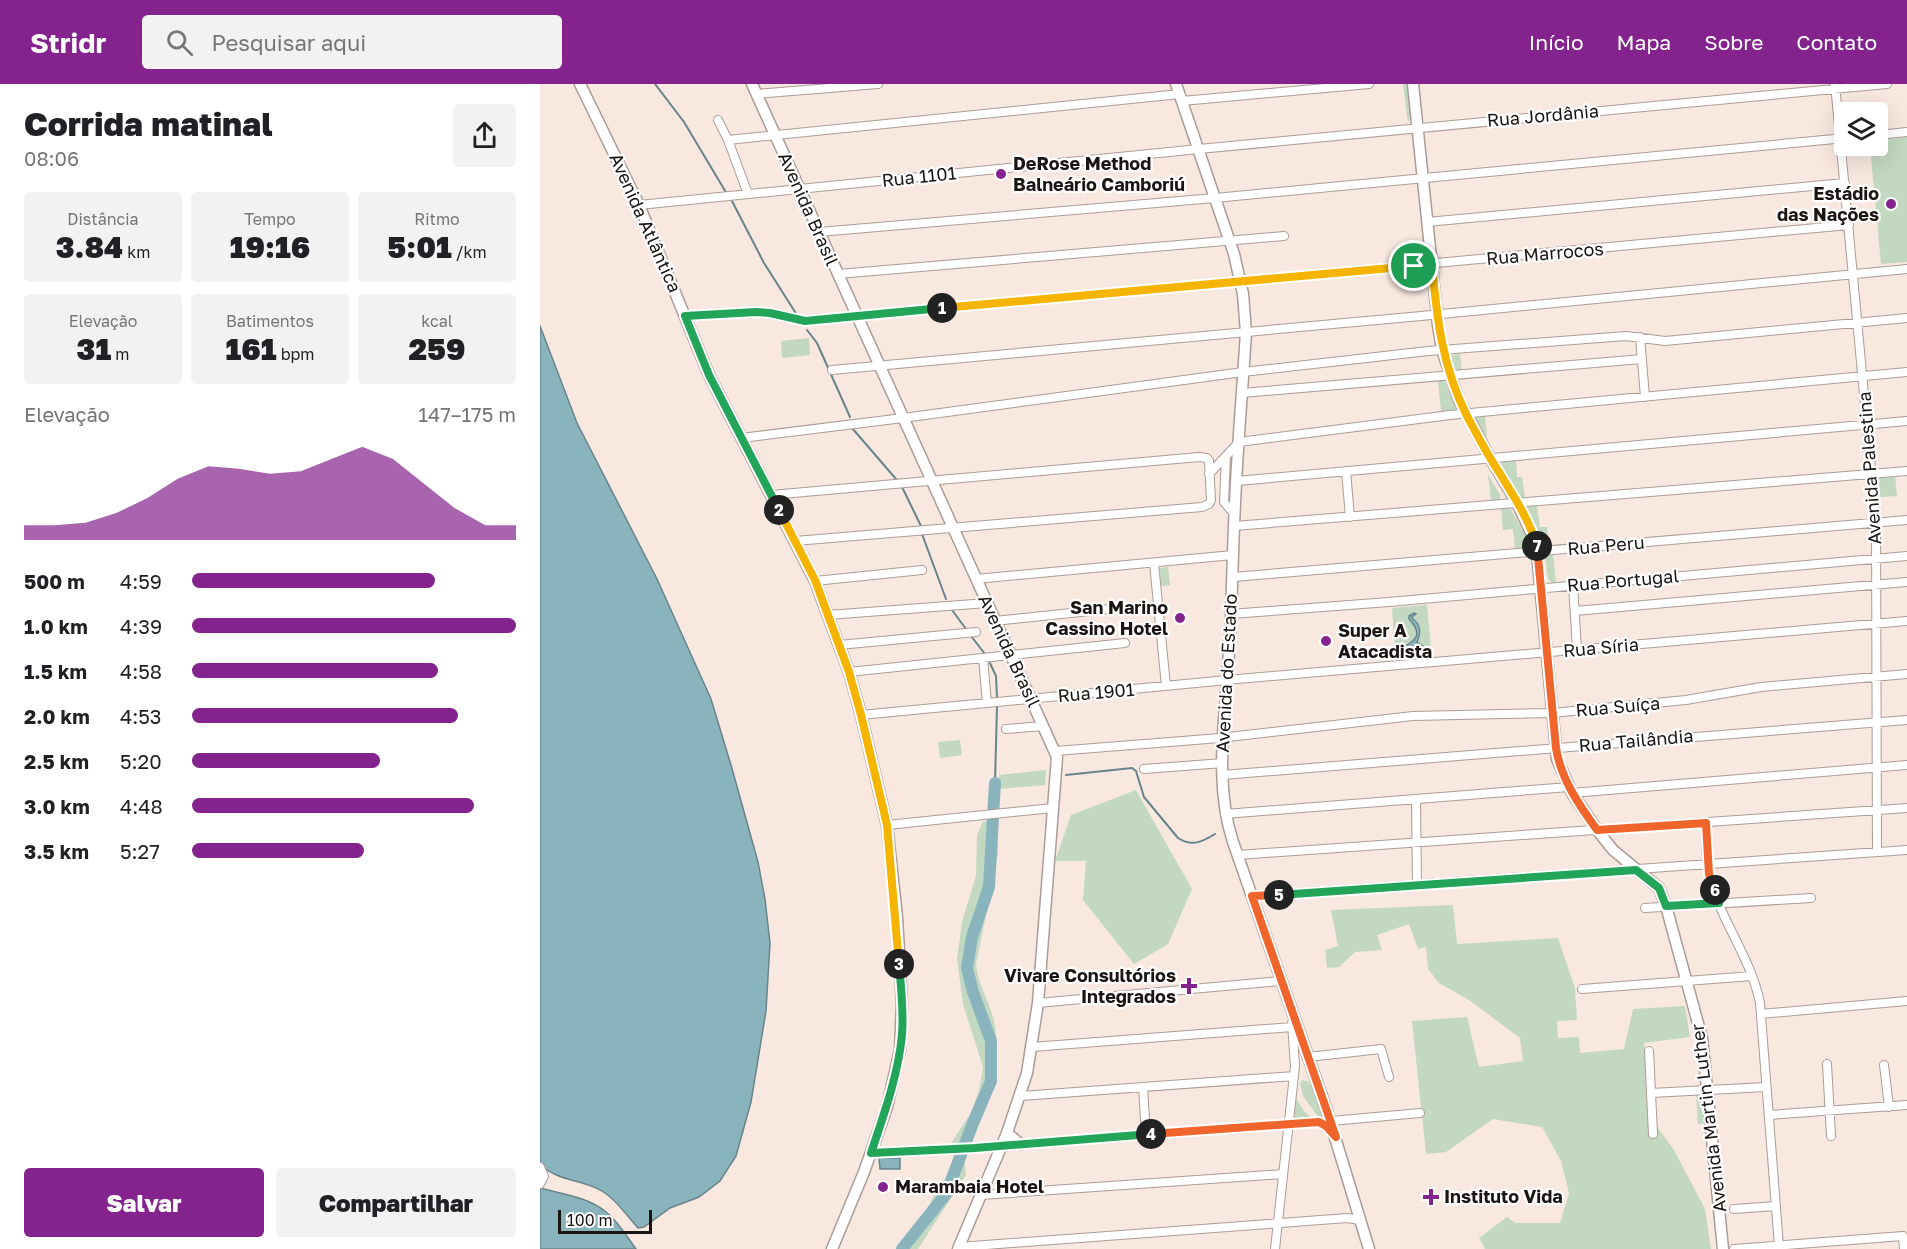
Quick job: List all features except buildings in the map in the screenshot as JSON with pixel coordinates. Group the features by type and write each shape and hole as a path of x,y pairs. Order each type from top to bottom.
{"main road":[{"name":"Avenida Atlântica","path":"580,84 639,205 709,375 815,580 849,672 887,825 897,917 902,1032 888,1107 832,1249"},
{"name":"Avenida Martin Luther","path":"1413,84 1442,350 1466,414 1518,503 1538,551 1557,759 1570,790 1597,830 1613,850 1659,888 1666,906 1702,1038 1723,1249"},
{"name":"Avenida Brasil","path":"754,89 1056,752 1058,762 1038,1003 1032,1047 1021,1096 959,1248"},
{"name":"Avenida do Estado","path":"1179,93 1230,241 1241,282 1246,332 1222,738 1225,814 1331,1121 1369,1249"},
{"path":"1007,1133 1020,1144"}],"street":[{"path":"754,89 878,84"},
{"path":"728,140 1179,93 1369,84"},
{"name":"Rua Jordânia","path":"1199,149 1835,86 1887,84"},
{"name":"Avenida Palestina","path":"1835,86 1837,102"},
{"path":"718,120 748,194"},
{"path":"1888,134 1907,132"},
{"path":"819,232 1215,198 1834,139"},
{"name":"Rua 1101","path":"639,205 1199,149"},
{"name":"Avenida Palestina","path":"1844,156 1876,523 1877,852"},
{"path":"1427,222 1845,183"},
{"name":"Rua Marrocos","path":"685,316 756,312 805,321 1849,225"},
{"path":"838,274 1284,236"},
{"path":"832,370 1437,315 1907,269"},
{"path":"741,438 1243,372 1442,350 1626,336 1665,341 1907,318"},
{"path":"1640,337 1645,397"},
{"path":"1242,393 1642,359"},
{"path":"1209,474 1239,442 1466,414 1907,372"},
{"path":"1237,481 1907,421"},
{"path":"1224,502 1226,456"},
{"path":"771,495 1205,457 1209,461 1210,500 1209,504 1202,507 795,541"},
{"path":"1346,471 1350,517"},
{"path":"1234,526 1907,471"},
{"path":"1210,488 1234,515"},
{"name":"Rua Peru","path":"1233,577 1907,520"},
{"path":"976,579 1233,555"},
{"name":"Rua Portugal","path":"1231,614 1907,556"},
{"path":"1154,563 1166,686"},
{"path":"815,580 922,570"},
{"path":"1575,611 1907,582"},
{"path":"1573,585 1577,650"},
{"path":"828,615 987,603"},
{"path":"995,621 1119,608"},
{"name":"Rua Síria","path":"1225,681 1907,621"},
{"path":"839,645 976,632"},
{"path":"849,672 1125,643"},
{"path":"983,658 987,703"},
{"name":"Rua Suíça","path":"1056,752 1222,738 1413,716 1552,713 1686,700 1761,687 1907,674"},
{"name":"Rua 1901","path":"861,715 1225,681"},
{"name":"Rua Tailândia","path":"1222,775 1907,720"},
{"path":"1006,729 1043,726"},
{"path":"1144,769 1222,763"},
{"path":"1225,814 1907,765"},
{"path":"1416,800 1417,886"},
{"path":"1238,855 1907,807"},
{"path":"887,825 1053,808"},
{"path":"1706,823 1709,874 1758,994 1779,1246"},
{"path":"1252,896 1907,850"},
{"path":"1644,908 1810,898"},
{"path":"1582,989 1752,976"},
{"path":"1038,1003 1281,981"},
{"path":"1761,1014 1907,1001"},
{"path":"1275,1249 1294,1076 1291,1009"},
{"path":"1032,1047 1292,1027"},
{"path":"1308,1057 1381,1049 1389,1077"},
{"path":"1649,1051 1653,1134"},
{"path":"1827,1064 1831,1136"},
{"path":"1884,1065 1889,1107"},
{"path":"1021,1096 1294,1076"},
{"path":"1143,1087 1146,1135"},
{"path":"1651,1093 1767,1087"},
{"path":"1768,1114 1907,1106"},
{"path":"1331,1121 1420,1113"},
{"path":"871,1153 949,1150 1289,1123 1319,1122 1336,1137"},
{"path":"540,1167 544,1176 540,1184"},
{"path":"981,1195 1283,1174"},
{"path":"1734,1209 1776,1206"},
{"path":"959,1248 1347,1218 1360,1220"},
{"path":"1734,1249 1903,1236 1904,1249"}],"green space":[{"path":"1403,84 1412,84 1411,114 1408,123"},
{"name":"Estádio das Nações","path":"1907,137 1907,262 1881,264 1871,156 1888,156 1888,139"},
{"path":"809,338 810,355 782,358 781,341"},
{"path":"1460,354 1462,372 1457,372 1449,355"},
{"path":"1438,381 1445,381 1458,410 1441,411"},
{"path":"1485,416 1487,437 1478,427 1474,417"},
{"path":"1516,459 1517,477 1522,477 1525,498 1519,497 1501,464 1503,461"},
{"path":"1488,474 1500,495 1500,500 1491,501"},
{"path":"1895,475 1897,496 1878,497 1875,477"},
{"path":"1537,506 1540,527 1547,527 1549,546 1543,545 1524,507"},
{"path":"1510,508 1526,536 1527,548 1515,548 1513,529 1503,530 1501,509"},
{"path":"1553,554 1556,583 1548,579 1545,555"},
{"path":"1168,567 1170,585 1161,586 1160,568"},
{"path":"1427,605 1432,658 1396,661 1392,608","holes":["1414,613 1413,620 1416,622 1420,637 1417,642 1421,651 1407,652 1407,645 1412,644 1416,634 1409,619"]},
{"path":"960,740 962,755 940,758 938,742"},
{"path":"1046,770 1045,785 998,789 999,775"},
{"path":"1136,790 1192,889 1168,944 1134,964 1083,900 1086,861 1055,861 1071,815"},
{"path":"983,821 997,823 998,854 976,965 995,1027 997,1059 989,1101 970,1143 950,1145 970,1114 979,1091 983,1067 963,1004 957,959 962,922 976,876 977,836"},
{"path":"1453,905 1457,944 1558,938 1575,988 1577,1020 1557,1021 1558,1038 1579,1037 1580,1053 1624,1049 1633,1009 1685,1006 1690,1037 1644,1043 1655,1124 1674,1150 1705,1209 1711,1249 1485,1249 1479,1238 1507,1217 1515,1223 1560,1223 1569,1193 1561,1161 1542,1127 1493,1119 1446,1152 1426,1154 1412,1021 1467,1017 1479,1067 1523,1061 1520,1038 1469,1000 1439,983 1428,969 1426,947 1418,949 1409,924 1377,935 1382,950 1355,952 1339,967 1327,968 1325,950 1338,946 1331,910"},
{"path":"1302,1080 1308,1081 1311,1085 1324,1118 1319,1118 1303,1096 1300,1083"},
{"path":"1706,1093 1708,1123 1698,1124 1696,1094"},
{"path":"1295,1097 1304,1111 1313,1119 1293,1121"},
{"path":"964,1157 966,1175 918,1249 899,1249 923,1218 934,1195 953,1167 955,1158"}],"water":[{"path":"540,326 577,423 657,579 711,699 758,862 770,943 766,1011 751,1102 736,1156 720,1181 699,1197 670,1208 644,1227 638,1228 609,1196 592,1186 556,1175 540,1164"},
{"path":"1416,614 1412,617 1420,630 1417,642 1424,647 1424,650 1407,652 1403,650 1403,647 1415,639 1417,632 1409,619 1409,616"},
{"path":"879,1158 900,1158 900,1169 880,1169"},
{"path":"540,1188 574,1197 599,1207 622,1229 636,1249 540,1249"}],"waterway":[{"path":"655,84 684,122 727,194"},
{"path":"732,201 764,263 797,315"},
{"path":"807,330 817,343 850,417"},
{"path":"852,428 896,479"},
{"path":"902,487 921,526"},
{"path":"922,534 946,599"},
{"path":"952,610 966,629"},
{"path":"971,636 985,654"},
{"path":"989,661 996,676 997,698"},
{"path":"995,783 997,706"},
{"path":"1066,775 1132,768 1136,771 1144,797 1178,838 1192,843 1215,834"},
{"path":"902,1249 946,1194 991,1081 991,1041 967,968 972,937 989,887 995,783"}],"place":[{"name":"DeRose Method Balneário Camboriú","path":"1001,174"},
{"name":"Estádio das Nações","path":"1891,204"},
{"name":"San Marino Cassino Hotel","path":"1180,618"},
{"name":"Super A Atacadista","path":"1326,641"},
{"name":"Vivare Consultórios Integrados","path":"1189,986"},
{"name":"Marambaia Hotel","path":"883,1187"},
{"name":"Instituto Vida","path":"1431,1197"}],"route":[{"path":"1432,265 1440,339 1450,376 1466,414 1518,503 1536,543 1557,759 1569,787 1597,830 1706,823 1709,874 1719,903 1666,906 1659,888 1636,870 1252,896 1336,1137 1319,1122 1289,1123 949,1150 871,1153 888,1107 902,1032 897,917 887,825 849,672 815,580 709,375 685,316 756,312 805,321 1414,266 1432,265"}]}
